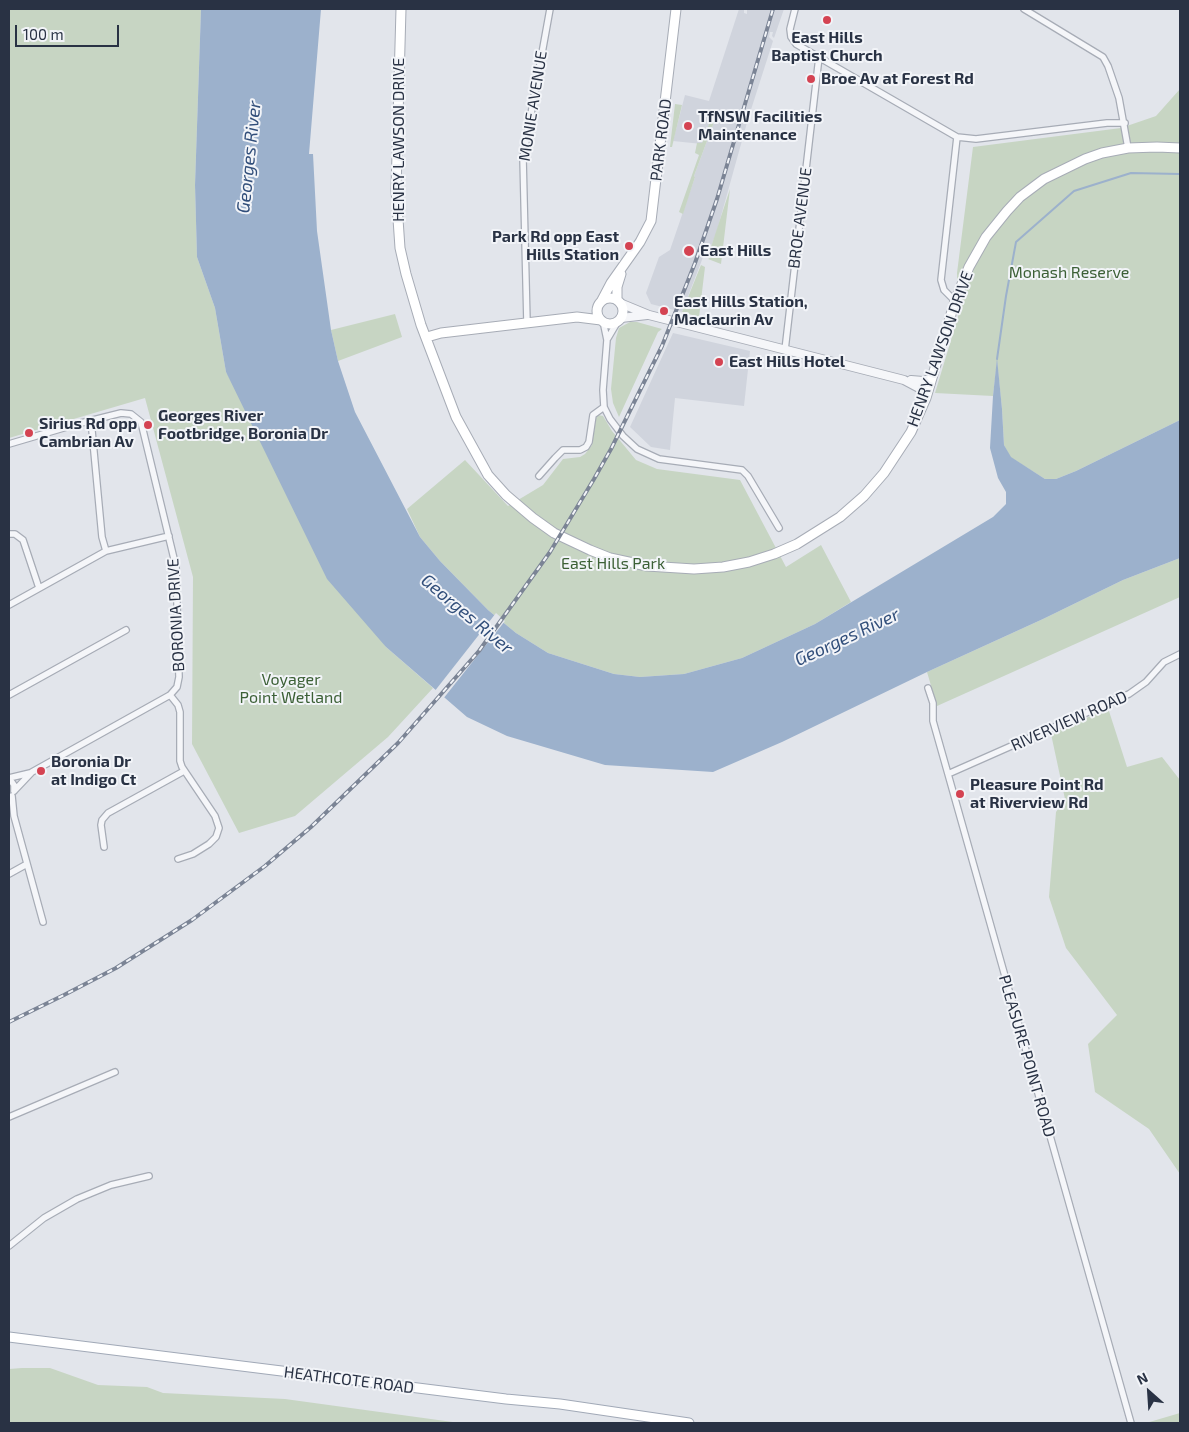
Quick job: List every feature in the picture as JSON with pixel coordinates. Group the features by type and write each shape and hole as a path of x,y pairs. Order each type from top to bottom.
{"main road":[{"name":"HENRY LAWSON DRIVE","path":"401,9 396,180 398,224 406,274 421,324 466,439 488,475 500,489 554,533 590,550 619,560 656,567 684,569 723,567 748,562 780,552 805,540 856,503 878,481 896,457 911,432 926,396 969,267 981,244 1000,218 1020,198 1044,179 1069,166 1102,154 1128,148 1180,148"},
{"name":"PARK ROAD","path":"600,304 611,283 625,265 648,228 652,218 676,9"},
{"name":"PARK ROAD","path":"619,301 616,287 625,265"},
{"path":"427,338 441,333 577,317 610,324 619,320 623,309 619,301 609,298 577,317"},
{"path":"600,304 598,313 602,321"},
{"name":"HEATHCOTE ROAD","path":"9,1337 486,1397 560,1404 689,1423"}],"street":[{"name":"MONIE AVENUE","path":"527,323 523,158 550,9"},
{"path":"795,9 790,29 791,37 796,44 958,137 976,139 1107,123 1124,123"},
{"path":"1024,9 1103,57 1112,77 1124,123 1128,148"},
{"name":"BROE AVENUE","path":"785,350 819,57"},
{"path":"956,302 944,290 942,280 958,137"},
{"path":"619,301 649,315 904,380 923,381 932,378"},
{"path":"607,340 619,320 649,315"},
{"path":"602,321 607,340 603,390 604,406 613,424 629,443 650,456 670,461 742,470 748,476 779,528"},
{"path":"904,380 919,388 926,396"},
{"path":"539,476 560,452 567,449 582,450 588,445 593,415 604,406"},
{"name":"BORONIA DRIVE","path":"9,778 32,772 170,695 177,687 179,677 177,570 143,426 138,418 131,414 121,413 91,420"},
{"path":"9,444 91,420 102,531 106,551"},
{"path":"9,534 15,534 23,540 39,588"},
{"path":"9,605 106,551 169,536"},
{"path":"9,695 126,630"},
{"name":"RIVERVIEW ROAD","path":"948,774 1136,690 1164,662 1180,654"},
{"name":"PLEASURE POINT ROAD","path":"928,688 933,703 933,721 1131,1423"},
{"path":"170,695 179,708 180,761 184,771 215,816 219,828 216,837 209,844 193,854 178,859"},
{"path":"104,847 101,825 102,820 108,813 184,771"},
{"name":"BORONIA DRIVE","path":"12,795 32,772"},
{"path":"9,778 14,784 12,795 14,816 43,922"},
{"path":"9,808 14,816"},
{"path":"9,874 27,864"},
{"path":"9,1117 115,1072"},
{"path":"9,1246 44,1218 77,1199 111,1185 149,1176"}],"shaded area":[{"path":"739,9 744,9 744,13 747,14 747,9 784,9 774,38 772,36 773,32 770,32 769,37 773,41 748,119 716,234 709,251 705,252 682,312 651,304 646,293 659,257 670,250 717,114 713,113 702,144 673,141 685,95 709,101"},
{"path":"673,333 750,351 744,406 675,398 670,450 651,447 630,427"}],"green space":[{"name":"Voyager Point Wetland","path":"9,9 201,9 195,185 197,257 215,308 226,372 386,647 433,688 388,737 295,816 239,833 192,744 193,577 145,398 9,438"},
{"name":"Monash Reserve","path":"1180,89 1180,420 1076,471 1056,479 1045,479 1010,457 1004,445 997,361 993,396 935,393 958,317 957,273 973,147 1121,128 1156,116"},
{"path":"675,104 682,105 672,147 670,147"},
{"path":"713,113 717,114 694,176 683,214 679,212 699,155 695,153 697,143 702,143"},
{"path":"730,189 721,264 708,259 713,256 709,253"},
{"path":"701,265 705,267 699,317 682,312"},
{"path":"395,314 402,337 338,361 331,330"},
{"path":"630,322 662,329 658,332 619,417 613,403 611,389 616,338 619,328"},
{"name":"East Hills Park","path":"598,415 603,416 612,431 636,460 657,469 740,480 786,567 821,545 851,602 815,624 742,658 684,674 640,677 614,674 548,653 516,633 488,610 440,561 420,537 407,509 465,460 508,506 543,485 563,459 580,457 585,454 592,445"},
{"path":"1180,558 1180,597 937,706 927,672 1123,580"},
{"path":"1108,708 1127,767 1162,757 1180,780 1180,1174 1149,1129 1095,1092 1088,1044 1117,1015 1066,948 1049,897 1056,812 1065,799 1051,734"},
{"path":"50,1368 98,1385 147,1387 163,1393 285,1399 460,1423 9,1423 9,1369"},
{"path":"1180,1413 1180,1423 1146,1423"}],"water":[{"name":"Georges River","path":"201,9 321,9 309,154 313,154 317,231 331,330 338,361 355,412 420,537 440,561 488,610 516,633 548,653 614,674 640,677 684,674 742,658 815,624 993,517 1006,504 1006,492 998,478 990,448 997,358 1004,445 1011,457 1045,479 1056,479 1076,471 1180,420 1180,558 1123,580 782,742 713,772 605,765 507,736 467,717 386,647 327,579 226,372 215,308 197,257 195,185"}],"pier":[{"path":"496,613 505,621 443,699 434,692"}],"waterway":[{"path":"997,359 1016,242 1074,191 1131,173 1180,174"}],"railway":[{"path":"9,1022 116,968 192,920 265,866 311,827 398,743 479,651 550,552 594,479 662,346 695,263 717,199 773,9"}],"place":[{"name":"East Hills Baptist Church","path":"827,20"},
{"name":"Broe Av at Forest Rd","path":"811,79"},
{"name":"TfNSW Facilities Maintenance","path":"688,126"},
{"name":"Park Rd opp East Hills Station","path":"629,246"},
{"name":"East Hills","path":"689,251"},
{"name":"East Hills Station, Maclaurin Av","path":"664,311"},
{"name":"East Hills Hotel","path":"719,362"},
{"name":"Georges River Footbridge, Boronia Dr","path":"148,425"},
{"name":"Sirius Rd opp Cambrian Av","path":"29,433"},
{"name":"Boronia Dr at Indigo Ct","path":"41,771"},
{"name":"Pleasure Point Rd at Riverview Rd","path":"960,794"}]}
